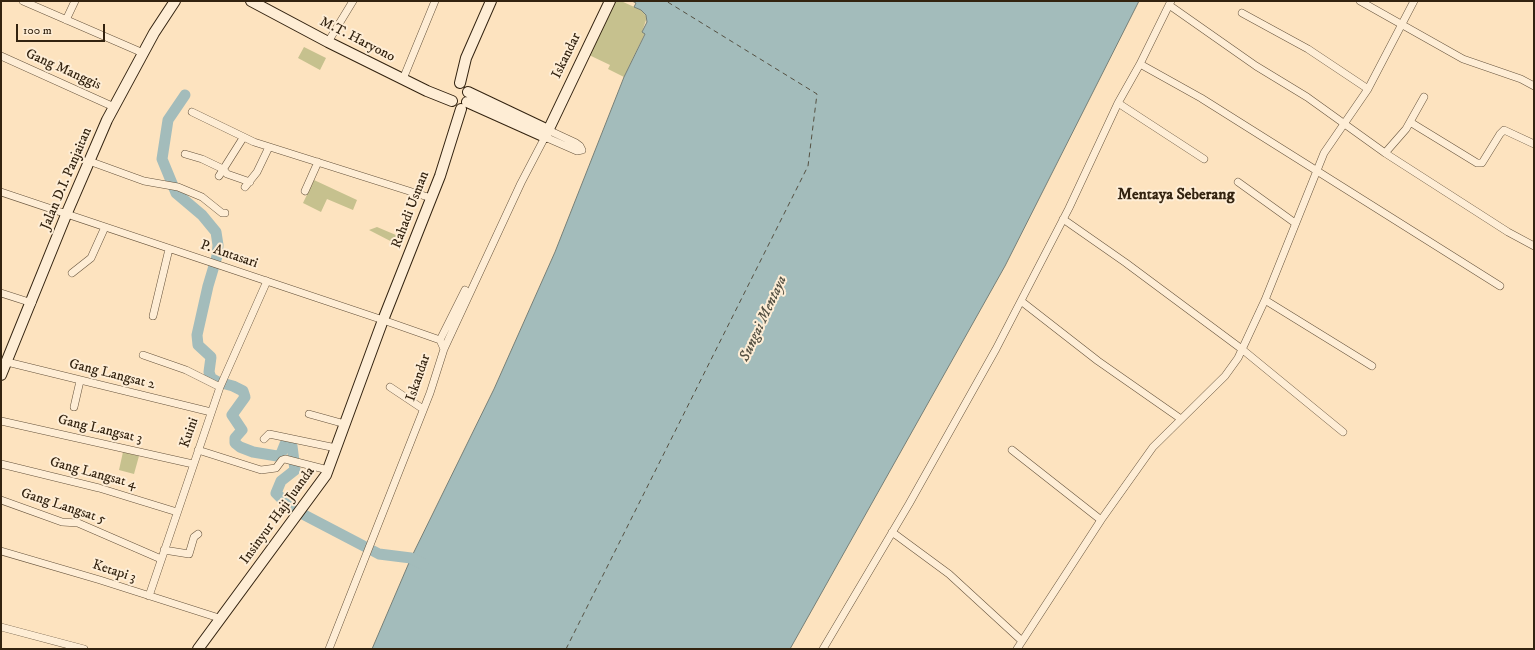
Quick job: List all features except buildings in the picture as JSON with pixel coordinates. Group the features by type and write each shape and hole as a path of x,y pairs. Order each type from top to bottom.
{"street":[{"path":"23,1 143,53"},
{"path":"66,20 75,1"},
{"name":"Jalan D.I. Panjaitan","path":"3,370 32,303 66,215 114,107 143,53 175,1"},
{"name":"M.T. Haryono","path":"251,1 328,42 452,101"},
{"path":"328,42 353,1"},
{"path":"403,79 435,1"},
{"path":"465,101 456,107 452,101 455,88 460,83 466,58 491,1"},
{"name":"Iskandar","path":"329,649 423,410 444,349 472,285 610,1"},
{"path":"1360,1 1471,63 1512,76 1534,86"},
{"path":"1017,649 1101,520 1153,447 1225,376 1243,350 1265,300 1294,223 1326,148 1368,89 1414,1"},
{"path":"823,649 892,532 996,349 1064,219 1118,103 1140,64 1170,3 1256,66 1307,97 1385,153 1508,232 1534,246"},
{"path":"1242,13 1308,49 1368,89"},
{"name":"Gang Manggis","path":"1,56 114,107"},
{"path":"1140,64 1201,98 1500,286"},
{"path":"460,83 465,86 465,101"},
{"path":"1385,153 1410,122 1424,97"},
{"path":"465,101 546,131"},
{"name":"Rahadi Usman","path":"383,320 431,198 465,101"},
{"path":"1118,103 1204,159"},
{"path":"192,112 243,138 268,147 431,198"},
{"path":"1410,122 1477,163 1482,162 1504,130 1534,144"},
{"name":"Iskandar","path":"440,340 546,131"},
{"path":"219,176 243,138"},
{"path":"184,154 223,169 227,174 247,185 257,172 268,147"},
{"path":"89,161 144,181 171,186 202,197 222,213 225,213"},
{"path":"305,191 318,162"},
{"path":"1238,182 1294,223"},
{"name":"P. Antasari","path":"1,192 440,340"},
{"path":"1064,219 1243,350 1343,432"},
{"path":"72,273 91,258 104,227"},
{"path":"152,316 169,249"},
{"name":"Kuini","path":"149,596 211,412 267,281"},
{"path":"1,293 32,303"},
{"path":"1265,300 1372,366"},
{"path":"1021,301 1098,361 1180,419"},
{"name":"Insinyur Haji Juanda","path":"201,648 219,618 324,478 383,320"},
{"path":"440,340 444,349"},
{"path":"143,355 222,384"},
{"name":"Gang Langsat 2","path":"3,370 80,381 211,412"},
{"path":"74,407 80,381"},
{"path":"390,387 423,410"},
{"path":"308,414 345,424"},
{"name":"Gang Langsat 3","path":"1,421 193,464"},
{"path":"264,440 269,434 336,448"},
{"path":"198,450 261,470 276,468 282,460 294,460 328,470"},
{"path":"1012,450 1101,520"},
{"name":"Gang Langsat 4","path":"1,464 98,488 177,512"},
{"name":"Gang Langsat 5","path":"1,500 62,522 78,523 161,560"},
{"path":"892,532 949,574 1022,641"},
{"path":"164,550 189,554 194,538 198,534"},
{"name":"Ketapi 3","path":"1,552 219,618"},
{"path":"1,627 84,649"}],"shaded area":[{"path":"615,1 621,1 641,10 647,17 642,32 645,33 624,77 608,69 610,65 589,55"},
{"path":"304,47 326,58 320,70 298,58"},
{"path":"314,180 357,200 353,210 327,199 321,212 303,203"},
{"path":"377,227 403,238 400,246 369,230"},
{"path":"123,452 139,456 134,474 119,470"}],"water":[{"name":"Sungai Mentaya","path":"632,1 1139,1 1005,266 790,649 372,649 411,558 494,389 555,252 624,77 645,34 642,32 647,22 646,15 641,10 634,7 636,3"}],"waterway":[{"path":"185,95 168,120 162,159 176,193 202,215 216,232 218,245 217,256 208,286 197,335 198,345 211,357 209,372 211,378 243,391 245,397 232,415 242,430 235,438 235,443 240,447 253,452 277,456 281,454 285,444 287,443 292,446 295,470 281,481 276,493 291,508 379,554 411,558 423,564"}],"ferry route":[{"path":"566,649 808,166 817,94 666,1"}],"district":[{"name":"Mentaya Seberang","path":"1176,196"}]}
